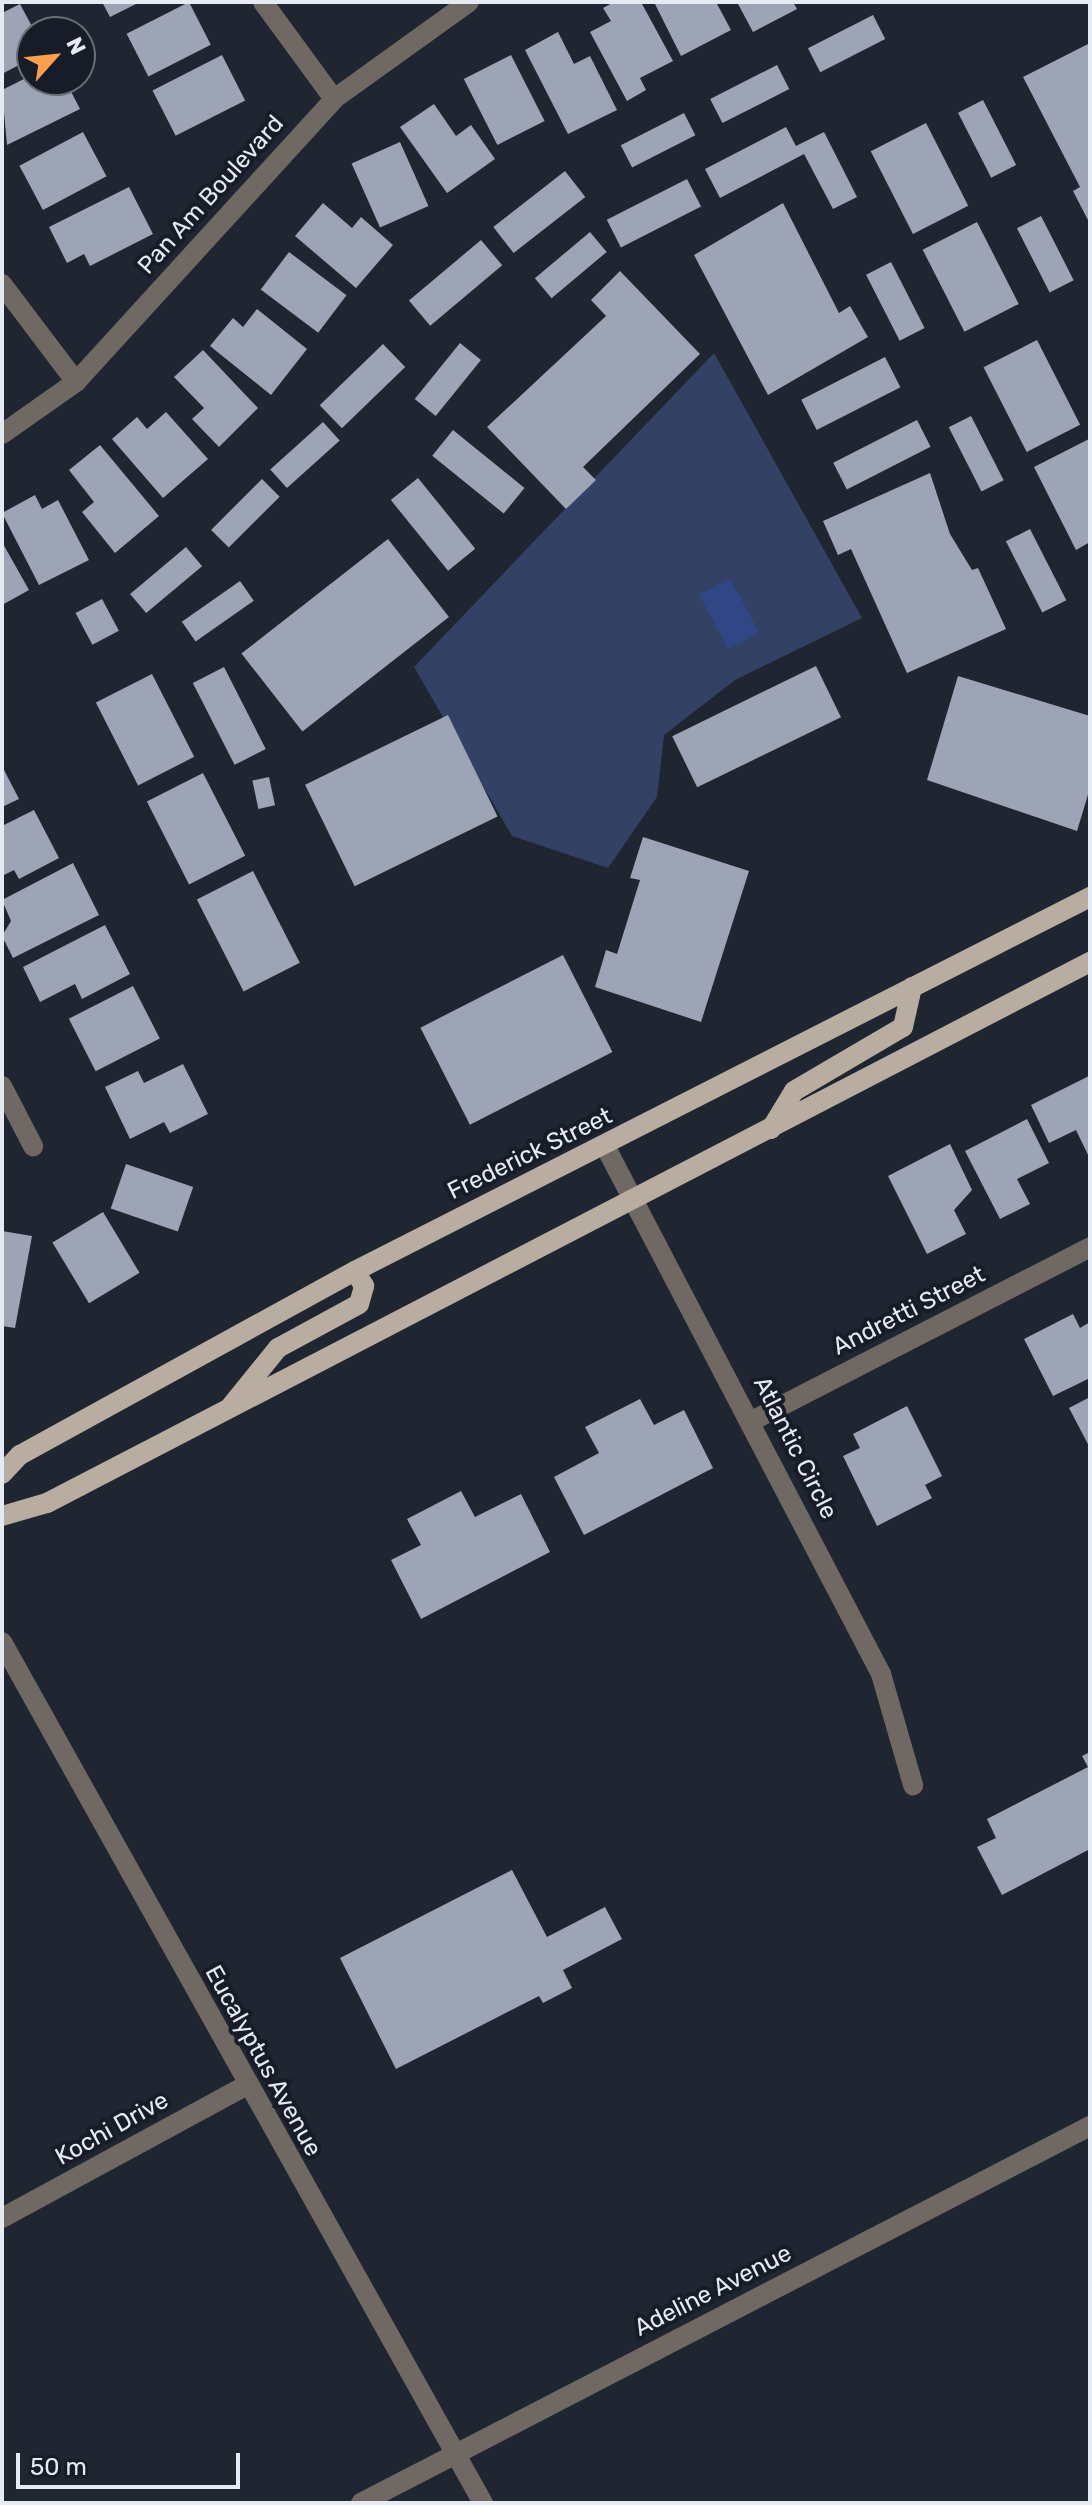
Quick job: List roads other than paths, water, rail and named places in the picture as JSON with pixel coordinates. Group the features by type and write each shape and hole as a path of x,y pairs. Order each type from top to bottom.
{"main road":[{"name":"Frederick Street","path":"2,1474 20,1455 355,1271 1090,897"},
{"path":"2,1516 47,1503 1090,962"},
{"path":"771,1129 794,1091 903,1027 912,987"},
{"path":"228,1409 278,1348 359,1304 364,1286 355,1271"}],"street":[{"path":"263,2 334,99"},
{"name":"Pan Am Boulevard","path":"2,434 76,382 334,99 469,2"},
{"path":"2,284 76,382"},
{"path":"2,1086 33,1146"},
{"name":"Atlantic Circle","path":"605,1146 752,1421 881,1674 913,1785"},
{"name":"Andretti Street","path":"752,1421 1090,1247"},
{"name":"Eucalyptus Avenue","path":"2,1642 483,2503"},
{"name":"Kochi Drive","path":"3,2214 247,2085"},
{"name":"Adeline Avenue","path":"361,2503 1090,2126"}],"water":[{"path":"730,578 759,633 728,649 699,594"}]}
